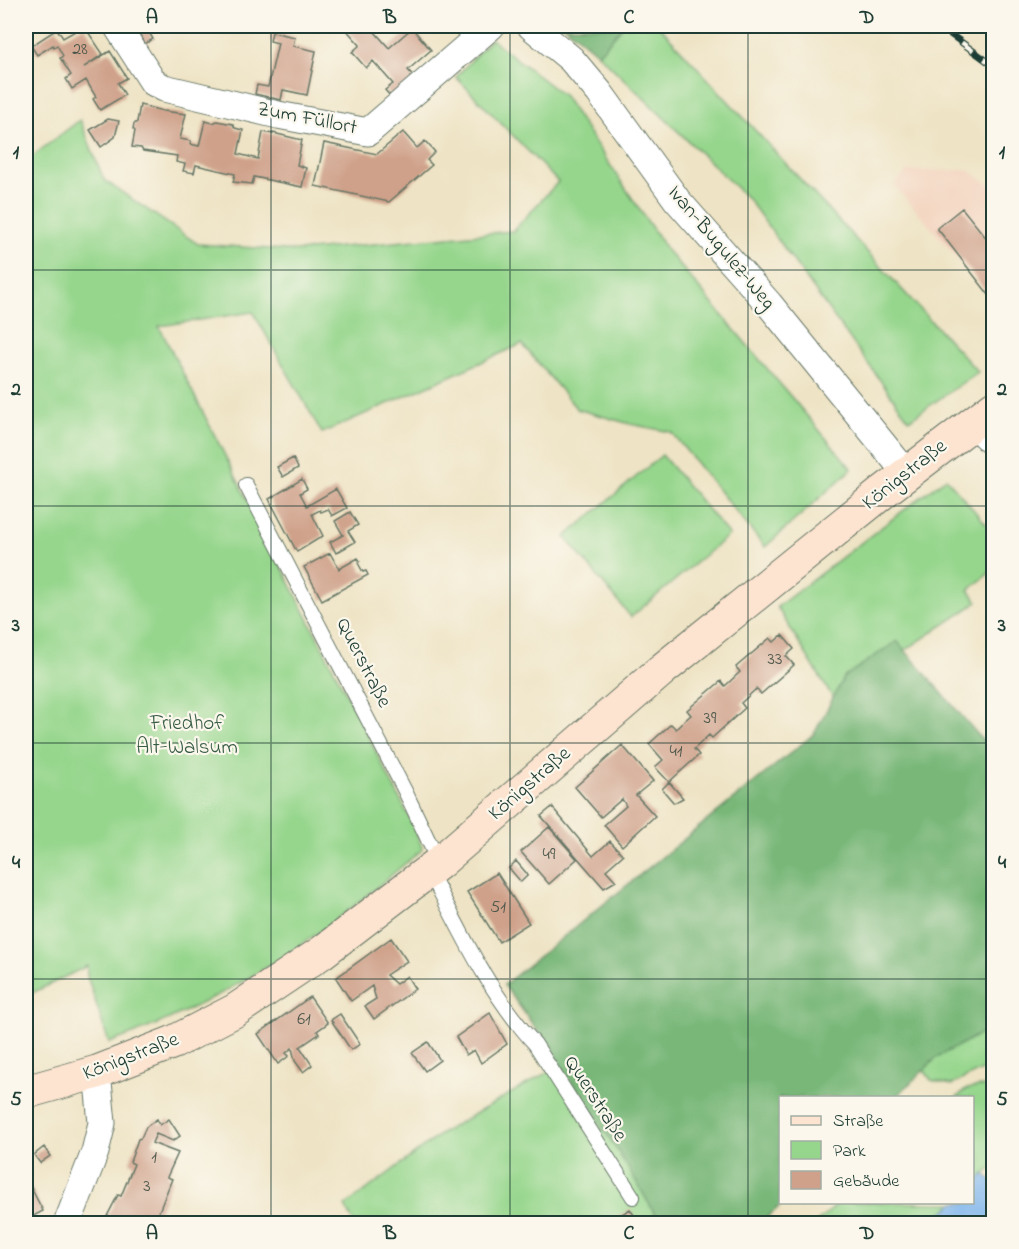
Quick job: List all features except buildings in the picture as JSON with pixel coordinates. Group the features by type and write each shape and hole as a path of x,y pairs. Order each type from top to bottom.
{"street":[{"name":"Zum Füllort","path":"117,26 153,82 164,88 278,115 368,132 491,26"},
{"name":"Ivan-Bugulez-Weg","path":"531,26 571,59 599,92 677,200 769,304 907,474"},
{"name":"Königstraße","path":"26,1092 97,1072 174,1042 237,1010 321,953 434,867 663,669 993,406"},
{"path":"67,1224 95,1152 102,1123 97,1072"}],"lane":[{"path":"967,428 993,453"},
{"name":"Querstraße","path":"246,485 405,791 434,867 471,953 517,1024 535,1044 633,1197"}],"shaded area":[{"path":"968,170 993,187 993,300 894,185 907,171"}],"green space":[{"path":"565,26 623,26 598,54"},
{"path":"623,26 659,26 978,372 909,420 749,200 598,54"},
{"name":"Friedhof Alt-Walsum","path":"491,39 564,96 666,249 852,469 765,547 671,432 630,424 577,409 522,344 322,433 253,312 159,326 406,811 423,849 338,919 261,971 186,1011 109,1043 87,976 87,966 26,996 26,161 80,120 104,180 198,244 299,251 513,231 558,182 456,77"},
{"path":"662,455 729,535 631,617 565,537"},
{"path":"946,478 993,532 993,570 969,590 978,602 833,698 777,607"},
{"path":"897,641 993,752 993,1027 937,1057 897,1096 779,1096 779,1204 782,1204 761,1223 660,1223 586,1102 504,985 814,734 844,677"},
{"path":"993,1027 993,1069 982,1070 951,1085 931,1080 924,1070 937,1057"},
{"path":"562,1064 631,1171 660,1223 354,1223 345,1206 445,1131"},
{"path":"993,1085 993,1167 974,1184 974,1096 958,1096 967,1089"},
{"path":"838,1204 953,1204 931,1223 816,1223"}],"water":[{"path":"984,1174 993,1181 993,1223 931,1223 953,1204 974,1204 974,1184"}],"railway":[{"path":"939,26 994,66"}]}
